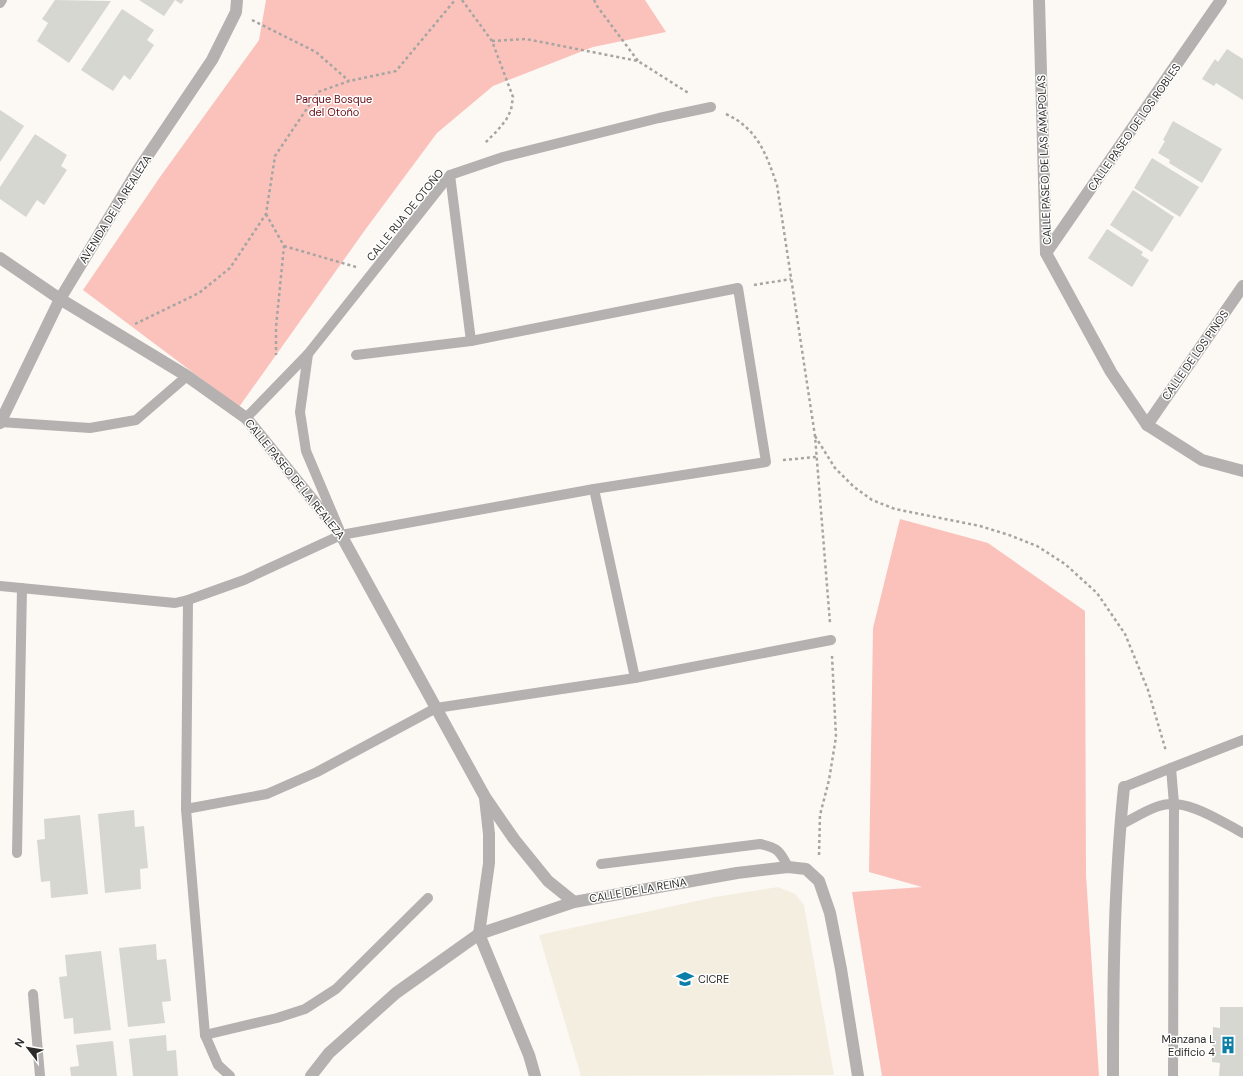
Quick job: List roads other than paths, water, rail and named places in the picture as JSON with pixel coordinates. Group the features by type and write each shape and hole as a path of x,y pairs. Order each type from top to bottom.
{"street":[{"name":"CALLE PASEO DE LAS AMAPOLAS","path":"1039,0 1046,253 1111,372 1147,425 1202,460 1243,471"},
{"name":"CALLE PASEO DE LOS ROBLES","path":"1046,253 1221,0"},
{"name":"AVENIDA DE LA REALEZA","path":"0,422 60,298 138,170 212,60 236,6"},
{"name":"CALLE PASEO DE LA REALEZA","path":"0,258 60,298 187,376 246,418 341,535 485,797 514,839 548,881 574,902"},
{"name":"CALLE DE LOS PINOS","path":"1147,425 1243,286"},
{"path":"1113,1076 1113,971 1116,889 1124,787"},
{"name":"CALLE PASEO DE LA REALEZA","path":"478,934 489,864 490,834 485,797"},
{"name":"CALLE DE LA REINA","path":"311,1076 329,1054 396,993 478,934 574,902 738,873 788,867 806,869 819,881 830,913 858,1076"},
{"path":"478,934 529,1055 535,1076"}],"lane":[{"name":"CALLE RUA DE OTOÑO","path":"246,418 308,354 450,175 503,157 659,118 712,107"},
{"path":"450,175 471,341"},
{"path":"0,586 174,603 188,600 244,580 341,535 594,489 766,462 738,288 471,341 356,355"},
{"path":"308,354 300,412 306,451 341,535"},
{"path":"0,422 90,428 136,420 187,376"},
{"path":"594,489 635,678"},
{"path":"17,853 22,588"},
{"path":"188,600 186,809 205,1035 218,1065 230,1076"},
{"path":"186,809 267,794 317,772 436,708 635,678 831,640"},
{"path":"1124,787 1243,740"},
{"path":"1171,768 1174,804 1173,1076"},
{"path":"1120,825 1160,806 1174,804 1192,807 1243,833"},
{"path":"601,864 760,844 770,846 780,852 788,867"},
{"path":"205,1035 277,1018 305,1009 336,989 428,898"},
{"path":"33,994 40,1076"}],"place":[{"name":"CICRE","path":"685,979"},
{"name":"Manzana L Edificio 4","path":"1228,1045"}],"park label":[{"name":"Parque Bosque del Otoño","path":"334,105"}]}
